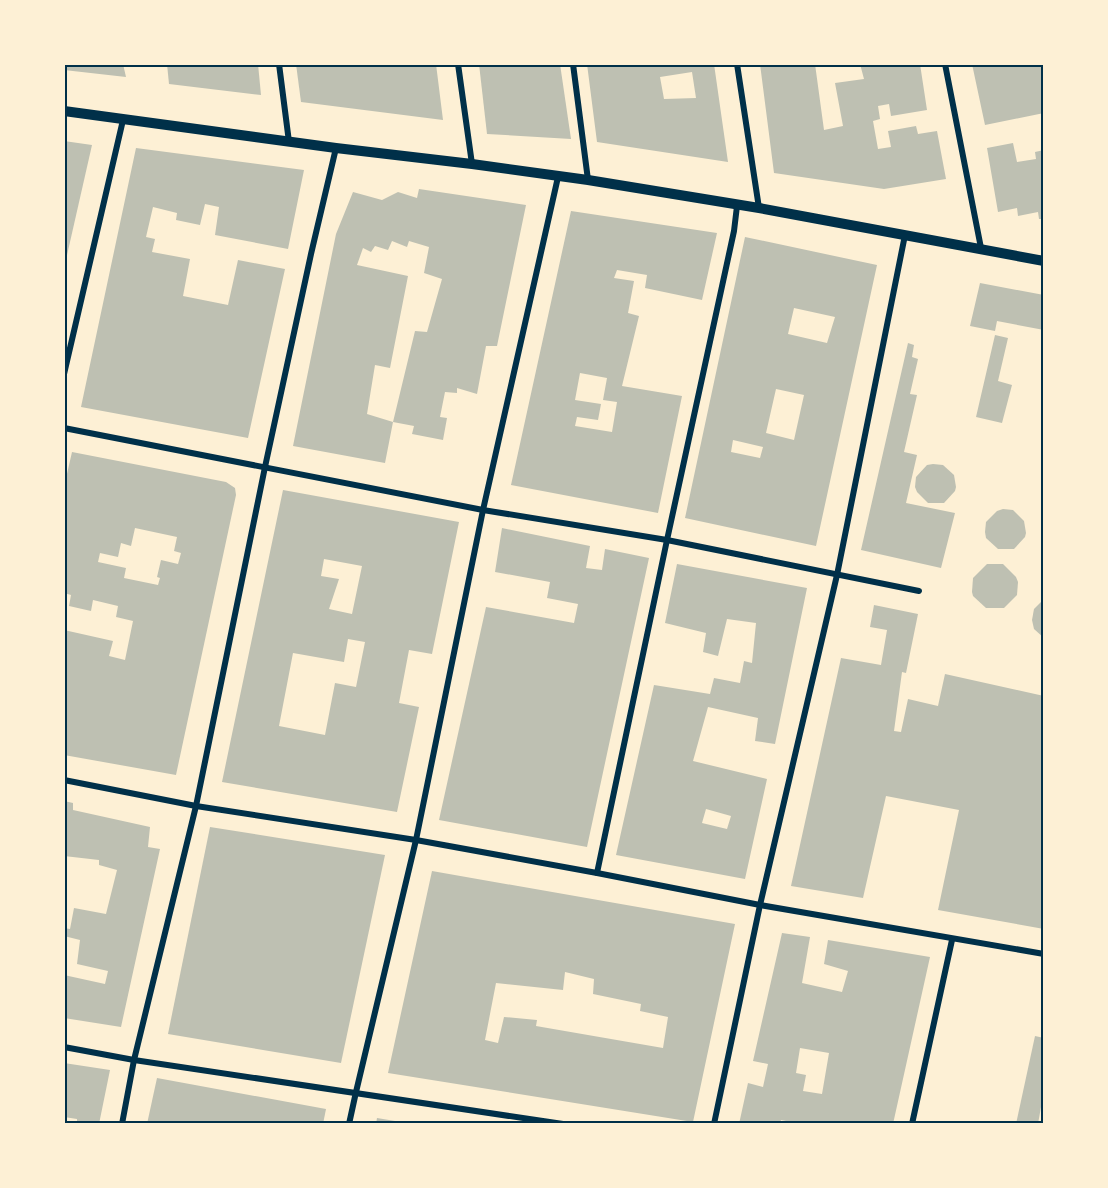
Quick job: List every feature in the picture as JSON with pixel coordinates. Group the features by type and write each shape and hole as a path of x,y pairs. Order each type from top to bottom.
{"street":[{"path":"279,64 289,142"},
{"path":"458,64 472,164"},
{"path":"573,64 588,180"},
{"path":"737,64 759,208"},
{"path":"945,64 981,248"},
{"path":"64,111 588,180 759,208 1044,261"},
{"path":"64,374 123,120"},
{"path":"122,1124 134,1060 196,806 265,467 336,148"},
{"path":"349,1124 416,840 483,510 558,177"},
{"path":"597,873 737,206"},
{"path":"714,1124 760,905 837,576 905,235"},
{"path":"64,428 483,510 667,540 919,591"},
{"path":"64,780 196,806 416,840 952,940 1044,954"},
{"path":"912,1124 952,940"},
{"path":"64,1047 134,1060 563,1124"}],"building":[{"path":"64,64 123,64 126,77 64,70"},
{"path":"167,64 258,64 261,95 169,84"},
{"path":"296,64 436,64 443,120 301,102"},
{"path":"479,64 560,64 571,139 487,134"},
{"path":"587,64 714,64 728,162 597,142","holes":["692,72 696,98 664,99 660,77"]},
{"path":"760,64 815,64 824,130 843,126 835,83 864,79 860,64 920,64 927,110 891,116 889,104 878,106 880,119 873,121 878,149 891,147 888,131 916,126 918,134 937,131 946,179 884,189 774,173"},
{"path":"972,64 1034,64 1034,67 1044,65 1044,113 985,125"},
{"path":"64,141 92,145 65,264 64,264"},
{"path":"1013,143 1017,162 1036,159 1035,152 1044,150 1044,219 1039,219 1038,212 1018,216 1017,208 998,212 987,148"},
{"path":"136,148 304,170 288,249 215,235 219,207 205,204 200,225 176,220 177,213 153,207 146,237 155,239 152,252 190,259 183,296 228,305 238,260 285,269 248,438 81,407"},
{"path":"419,189 526,205 497,346 486,346 477,394 457,388 457,393 445,392 440,417 447,418 443,440 412,434 414,426 393,422 385,463 293,446 336,234 353,192 382,200 398,192 417,198","holes":["392,241 407,247 409,241 429,247 424,273 442,279 427,332 415,331 393,422 367,414 375,365 390,368 408,276 357,265 363,248 371,252 375,246 388,250"]},
{"path":"571,211 717,233 702,300 645,288 647,275 617,270 614,278 634,281 628,313 639,316 622,386 682,396 658,513 511,485","holes":["580,373 607,378 603,400 617,402 612,432 575,426 577,417 598,420 601,404 575,400"]},
{"path":"745,237 877,265 816,546 685,518","holes":["794,308 835,317 827,343 788,334","776,389 804,395 794,440 766,433","733,440 763,447 760,458 731,452"]},
{"path":"980,283 1044,295 1044,330 997,321 995,331 970,326"},
{"path":"995,335 1008,338 998,381 1012,385 1002,423 976,417"},
{"path":"908,343 914,345 912,357 918,359 910,394 917,395 904,452 917,455 906,503 955,513 941,568 861,550"},
{"path":"72,452 226,482 235,488 236,495 176,775 64,755 64,630 113,641 109,656 125,660 133,621 116,617 118,606 93,600 91,611 69,606 71,595 64,593 64,487","holes":["135,528 177,537 174,551 181,553 178,564 161,560 157,577 160,578 158,585 124,578 126,568 98,562 100,553 118,557 121,543 131,546"]},
{"path":"927,465 943,465 954,475 955,491 944,503 928,503 915,487 916,477"},
{"path":"283,490 459,522 432,654 409,650 399,703 419,707 397,812 222,782","holes":["324,559 362,566 352,614 329,609 339,579 321,576","348,639 365,642 356,687 335,683 325,735 279,726 293,653 344,662"]},
{"path":"1013,510 1024,521 1025,537 1014,549 998,549 986,538 986,522 997,511"},
{"path":"502,528 590,546 586,568 602,570 605,549 649,558 587,847 439,820 486,607 574,623 578,604 547,598 550,582 495,572"},
{"path":"677,564 807,588 775,744 755,741 758,718 708,707 693,761 767,779 745,879 616,855 654,685 710,694 714,678 740,683 744,661 752,663 756,623 727,619 718,656 703,652 706,633 665,623","holes":["706,809 731,816 727,829 702,823"]},
{"path":"987,564 1003,564 1018,582 1017,595 1004,608 986,608 973,596 973,578"},
{"path":"1044,599 1044,638 1034,629 1032,620 1034,609"},
{"path":"874,605 918,614 906,673 902,672 894,731 901,732 908,699 938,706 945,674 1044,696 1044,929 938,910 959,810 886,796 863,898 791,886 841,658 881,665 887,630 870,627"},
{"path":"64,801 73,803 73,810 150,827 148,847 160,849 121,1027 64,1018 64,975 105,984 108,971 77,964 80,940 64,936 64,928 70,929 74,908 106,914 117,870 99,865 99,860 64,856"},
{"path":"210,827 385,855 341,1063 168,1034"},
{"path":"432,871 735,924 693,1122 388,1073","holes":["565,972 594,979 593,994 641,1004 640,1011 668,1017 663,1048 536,1026 537,1020 504,1017 498,1043 485,1040 496,983 563,990"]},
{"path":"782,933 810,937 802,983 842,992 848,971 824,964 828,940 930,957 893,1124 801,1124 781,1120 780,1124 739,1124 748,1083 763,1087 768,1064 753,1061","holes":["800,1048 829,1053 822,1094 803,1091 806,1075 796,1073"]},
{"path":"1035,1036 1044,1038 1044,1090 1038,1124 1016,1124"},
{"path":"64,1063 110,1070 99,1124 77,1124 77,1119 64,1117"},
{"path":"157,1078 326,1109 323,1124 147,1124"},
{"path":"377,1118 401,1122 401,1124 376,1124"}]}
